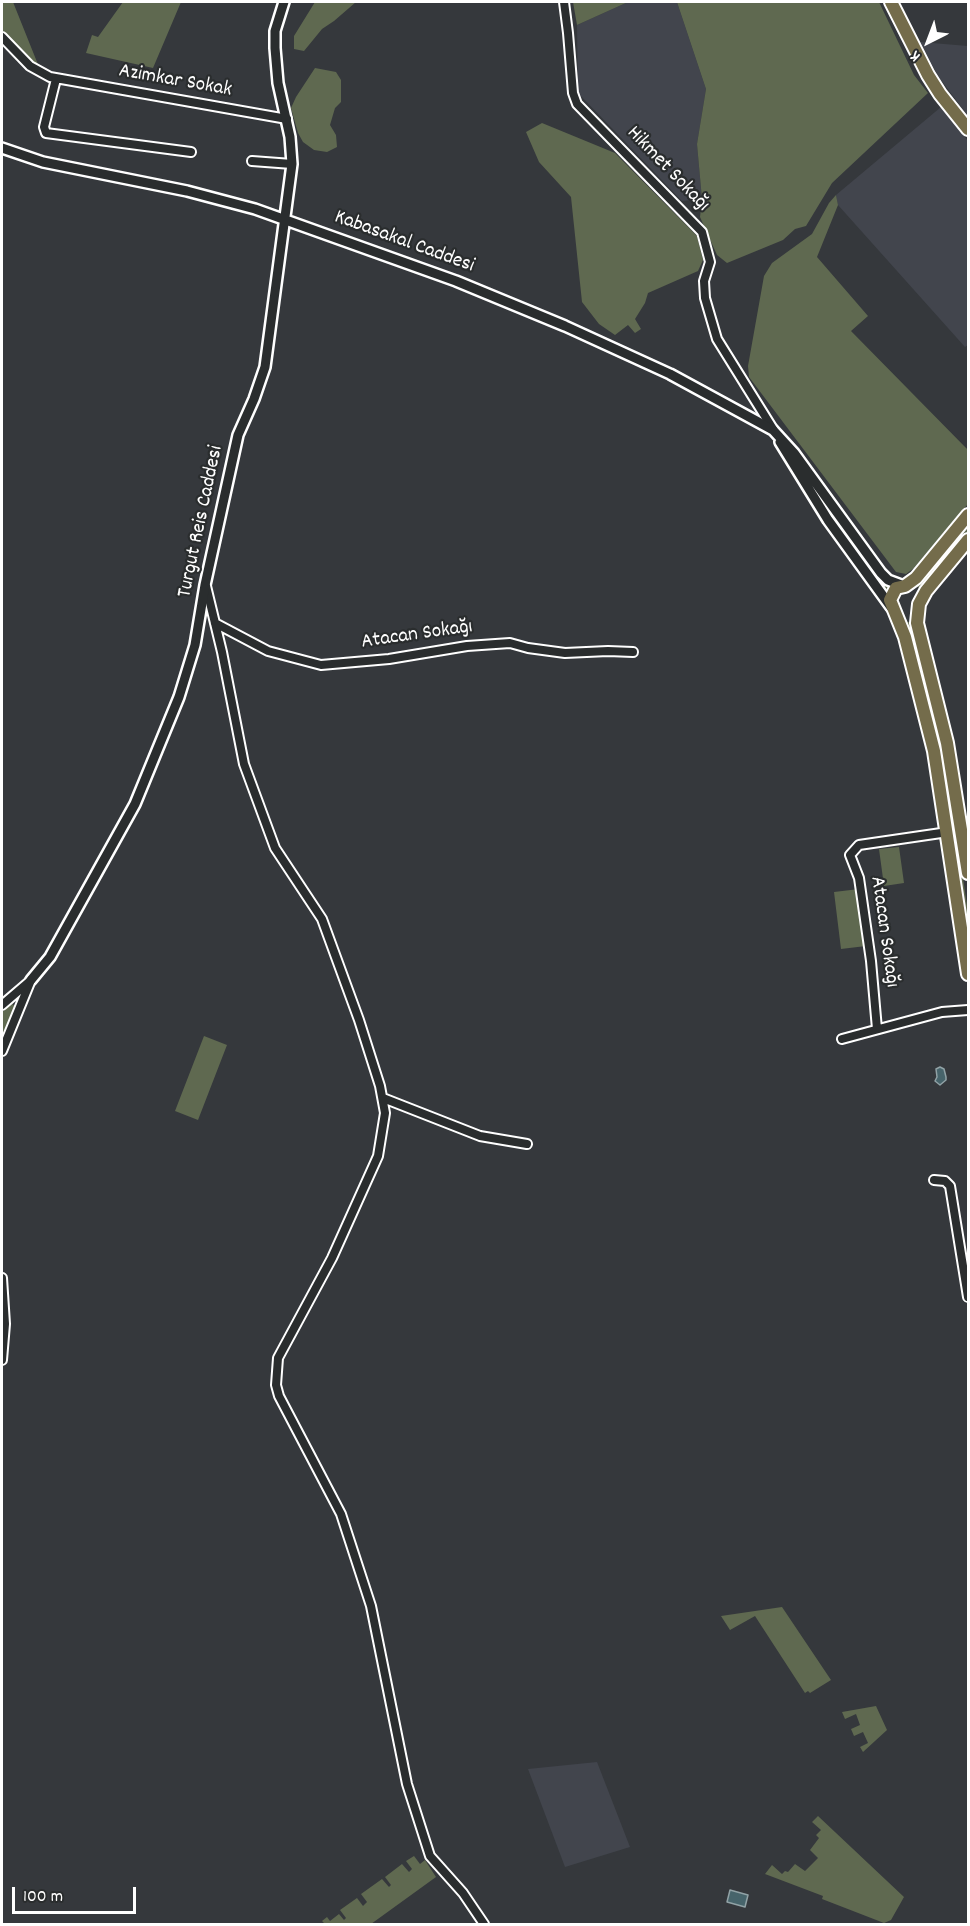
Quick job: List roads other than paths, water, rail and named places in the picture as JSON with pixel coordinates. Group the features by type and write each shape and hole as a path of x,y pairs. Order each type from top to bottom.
{"main road":[{"path":"891,2 928,75 940,94 969,129"},
{"path":"969,515 916,578 893,592 890,600 904,637 934,752 969,974"},
{"path":"892,609 900,614 910,614 917,608 931,585 969,540"},
{"path":"905,586 916,591 919,604 917,623 947,743 969,873"}],"street":[{"name":"Turgut Reis Caddesi","path":"2,1005 32,980 50,957 135,804 154,763 187,674 238,435 265,368 292,164 287,119 278,83 275,48 275,31 284,2"},
{"name":"Hikmet Sokağı","path":"564,2 573,93 577,104 702,232 710,262 704,281 705,298 717,339 786,455 828,520 892,609"},
{"name":"Azimkar Sokak","path":"2,37 30,66 56,79 287,119"},
{"path":"56,79 44,127 46,133 191,152"},
{"name":"Kabasakal Caddesi","path":"2,148 43,162 77,170 217,198 284,219 456,281 566,326 670,374 773,430"},
{"path":"252,160 292,164"},
{"name":"Hikmet Sokağı","path":"773,430 794,453 881,573 888,580 905,586"},
{"path":"205,585 244,764 275,848 322,919 359,1020 383,1098 385,1113 378,1156 315,1292 278,1358 276,1385 279,1396 341,1514 371,1606 407,1784 429,1856 463,1893 484,1924"},
{"name":"Atacan Sokağı","path":"214,623 268,651 321,665 389,659 467,646 510,643 565,653 633,652"},
{"name":"Atacan Sokağı","path":"877,1029 871,961 859,878 850,855 859,845 948,832"},
{"path":"2,1051 32,980"},
{"path":"843,1039 942,1012 969,1010"},
{"path":"383,1098 480,1136 527,1144"},
{"path":"934,1180 945,1181 950,1186 969,1297"},
{"path":"2,1278 5,1324 2,1360"}],"water":[{"path":"940,1067 944,1069 946,1080 940,1085 935,1081 936,1069"},
{"path":"730,1890 748,1895 745,1907 727,1902"}]}
